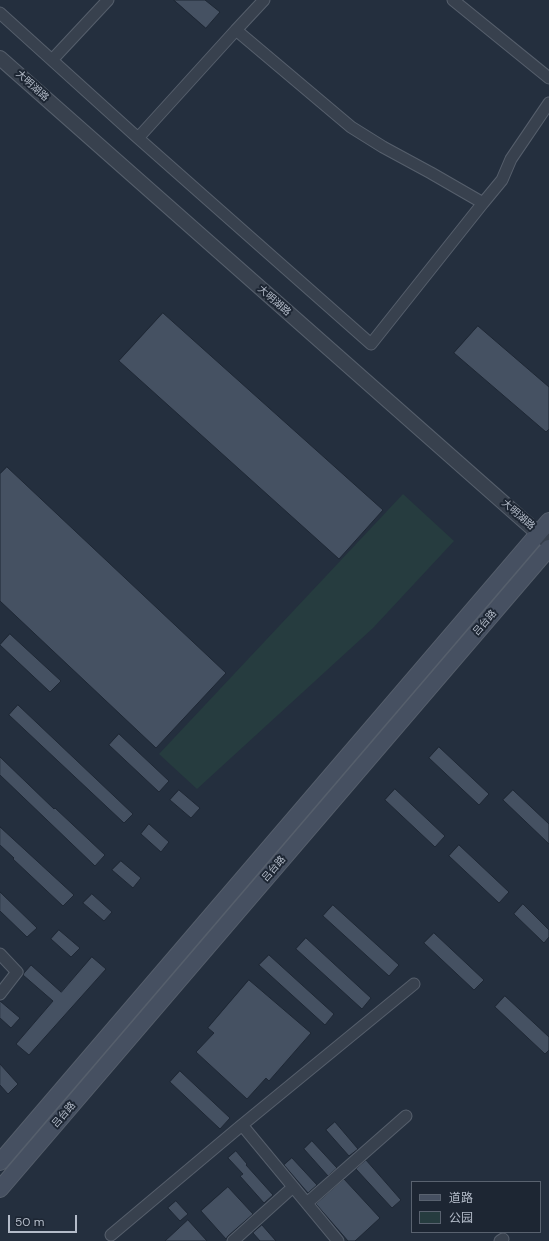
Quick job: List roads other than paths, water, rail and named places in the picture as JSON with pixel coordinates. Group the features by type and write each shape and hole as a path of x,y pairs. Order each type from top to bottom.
{"main road":[{"name":"吕台路","path":"0,1162 544,538 549,521"},
{"name":"吕台路","path":"0,1189 549,548"}],"street":[{"path":"52,60 108,0"},
{"path":"138,138 264,0"},
{"path":"453,0 549,78"},
{"path":"0,13 138,138 371,344 502,180 511,159 549,103"},
{"path":"236,30 351,127 383,147 483,203"},
{"name":"大明湖路","path":"0,58 544,538"},
{"path":"0,954 17,972 0,994"},
{"path":"110,1239 242,1125 414,984"},
{"path":"306,1203 406,1116"},
{"path":"242,1125 338,1241"},
{"path":"233,1241 293,1188"}]}
